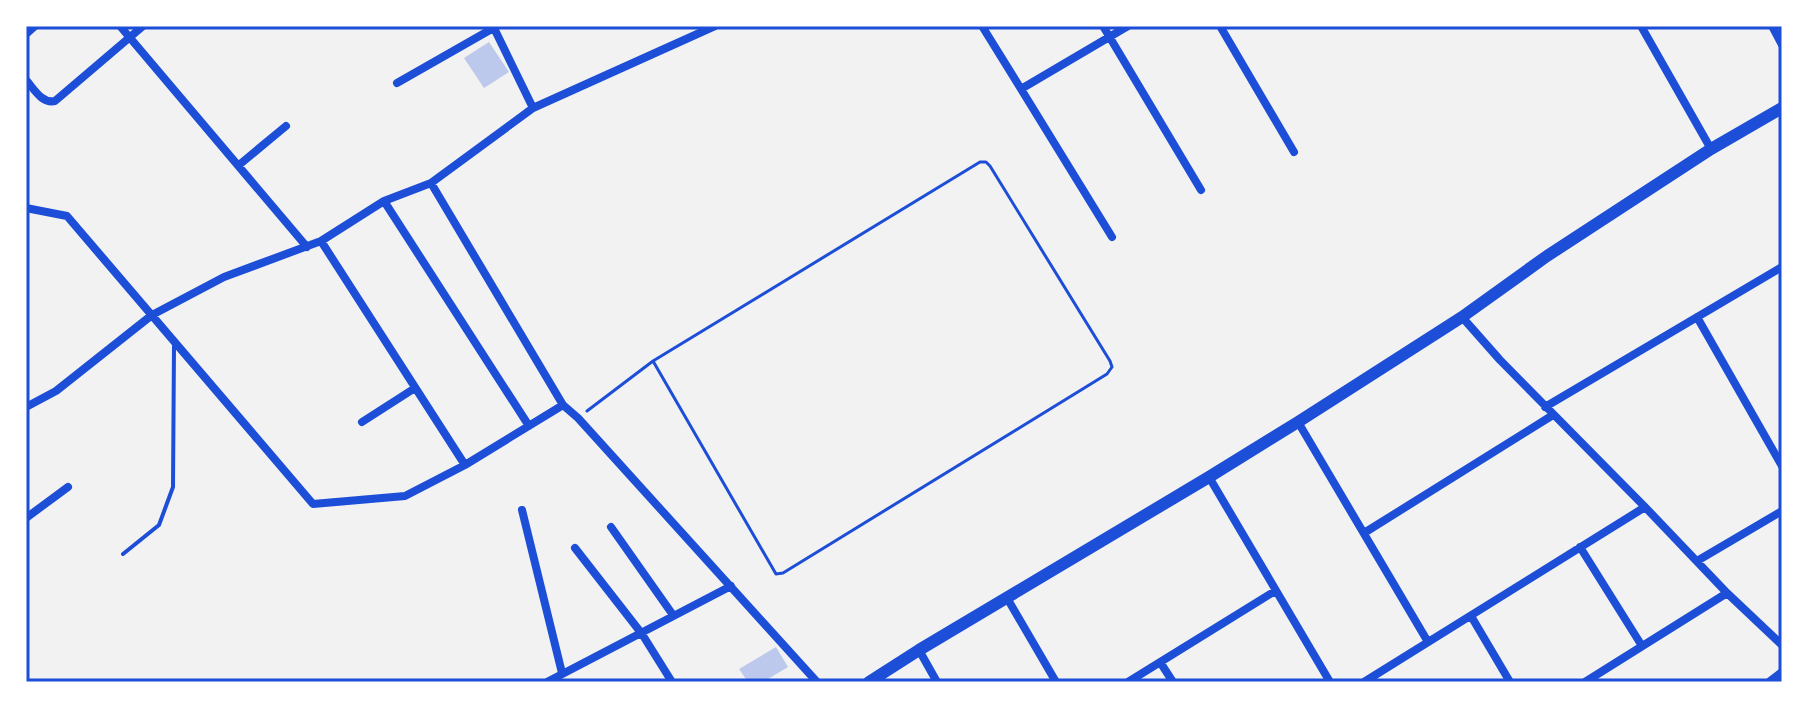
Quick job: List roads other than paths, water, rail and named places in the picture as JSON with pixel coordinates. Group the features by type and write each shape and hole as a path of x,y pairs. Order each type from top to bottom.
{"main road":[{"path":"869,682 1298,422 1462,317 1547,256 1711,149 1782,108"}],"street":[{"path":"26,34 35,26"},
{"path":"120,26 307,247"},
{"path":"26,80 44,101 55,101 143,26"},
{"path":"26,407 56,391 152,315 224,277 321,241 384,201 431,183 533,108 715,26"},
{"path":"982,26 1112,237"},
{"path":"1103,26 1201,190"},
{"path":"1021,89 1128,26"},
{"path":"1220,26 1294,152"},
{"path":"1641,26 1711,149"},
{"path":"1772,26 1782,45"},
{"path":"397,83 495,27 533,108"},
{"path":"239,165 286,126"},
{"path":"431,183 563,405 817,682"},
{"path":"384,201 529,426"},
{"path":"26,208 67,216 313,504 405,496 465,465 563,405"},
{"path":"321,241 465,465"},
{"path":"1545,407 1782,267"},
{"path":"1462,317 1545,407 1782,645"},
{"path":"1697,317 1782,466"},
{"path":"362,422 415,388"},
{"path":"1364,533 1553,415"},
{"path":"1298,422 1428,642"},
{"path":"1209,477 1330,682"},
{"path":"26,518 68,487"},
{"path":"1364,682 1645,507"},
{"path":"522,510 562,673"},
{"path":"1697,561 1782,511"},
{"path":"611,527 673,615"},
{"path":"1580,547 1642,646"},
{"path":"575,548 642,634 672,682"},
{"path":"547,682 731,586"},
{"path":"1128,682 1275,591"},
{"path":"1585,682 1727,593"},
{"path":"1007,598 1056,682"},
{"path":"1471,616 1510,682"},
{"path":"919,650 937,682"},
{"path":"1160,662 1173,682"},
{"path":"1769,682 1782,672"}],"lane":[{"path":"123,554 159,525 173,487 174,343"}]}
